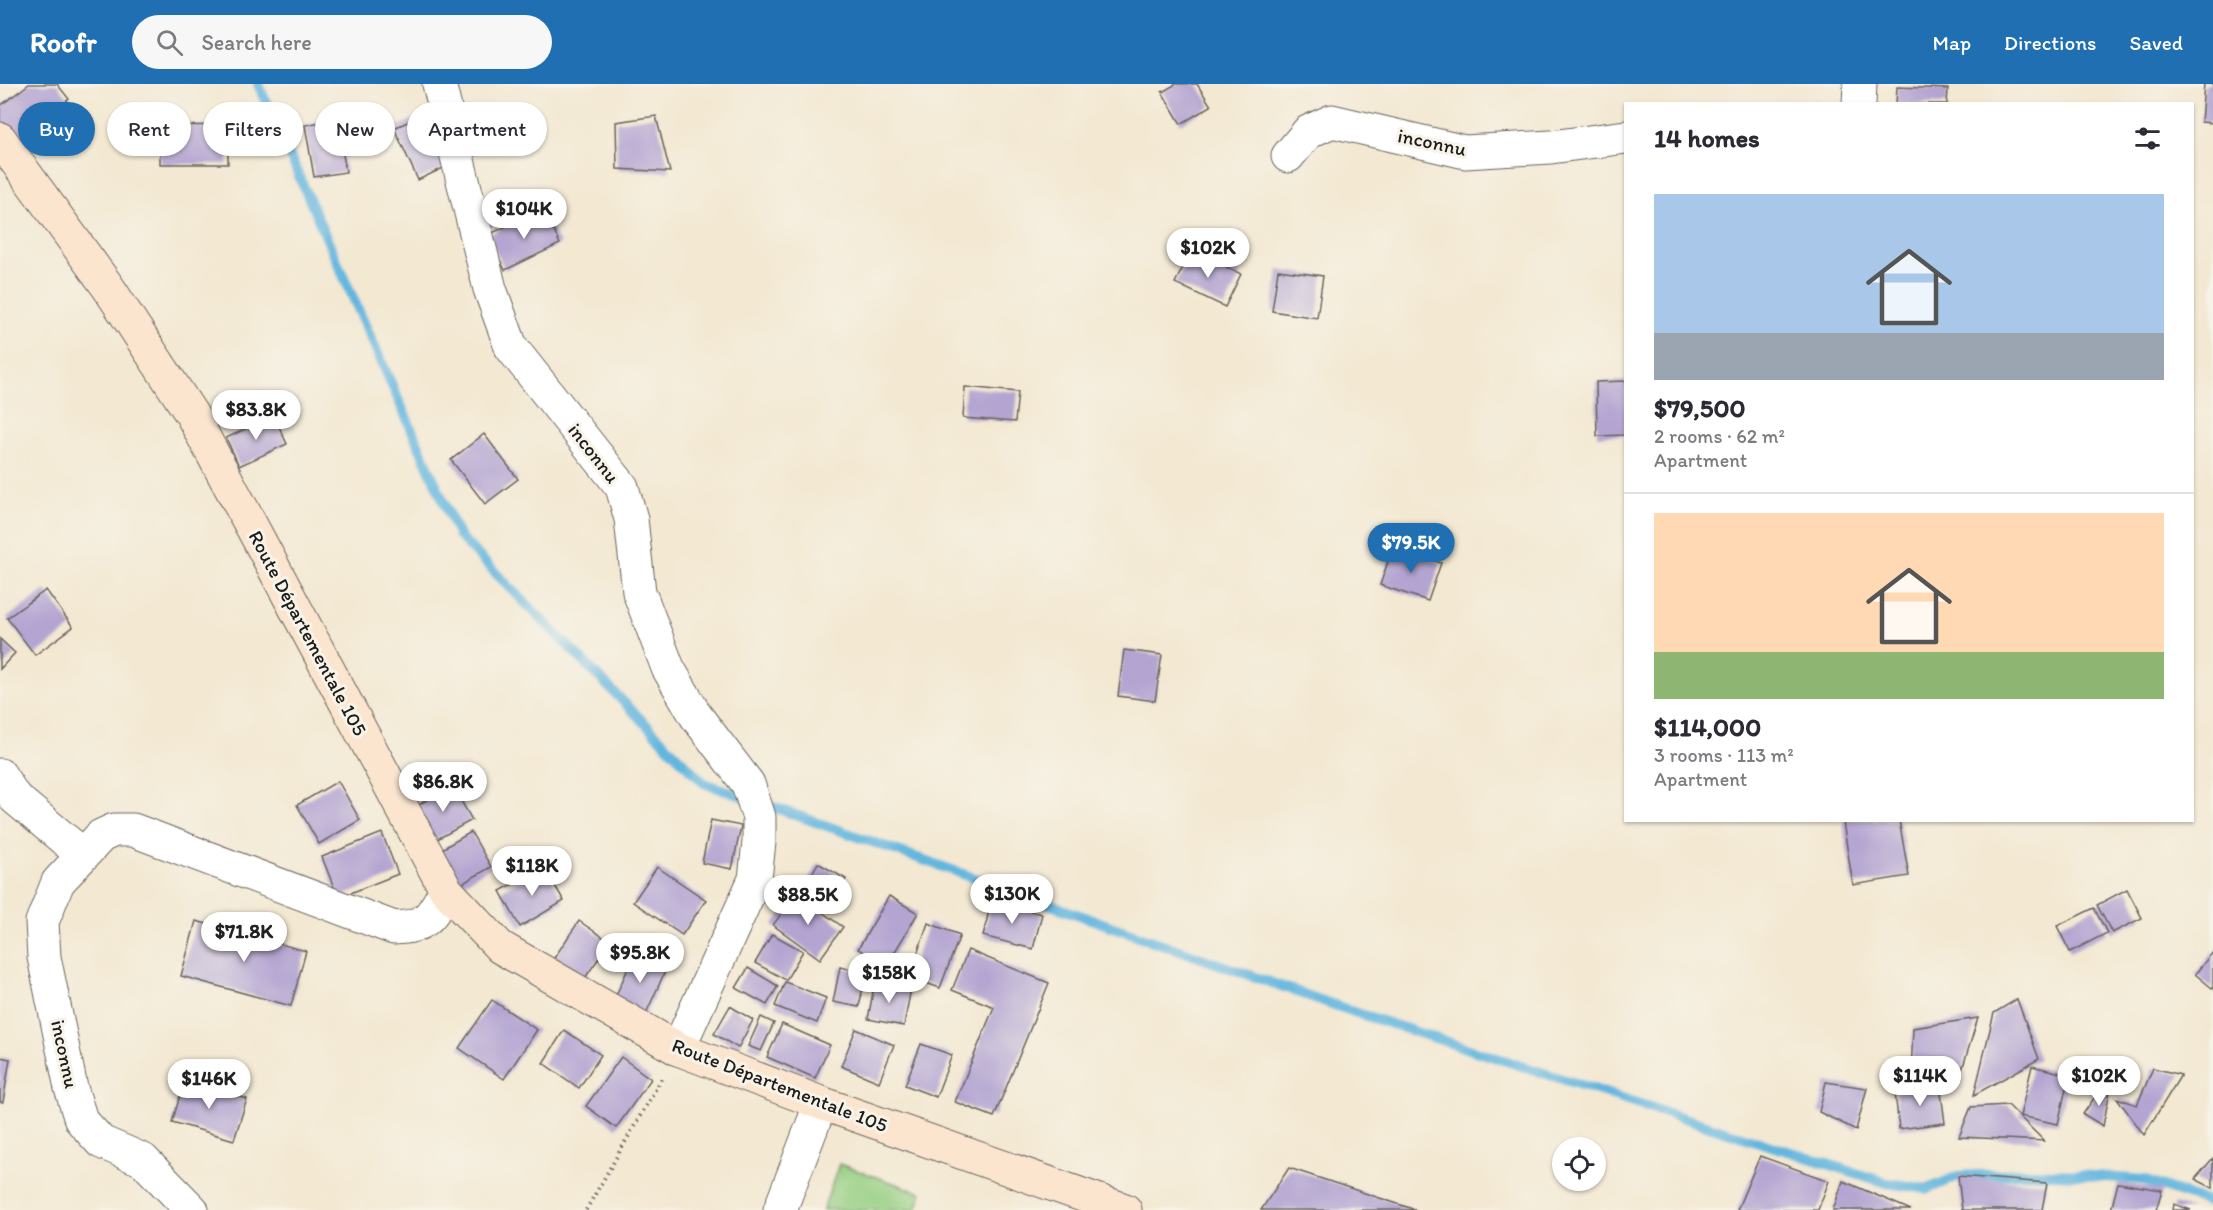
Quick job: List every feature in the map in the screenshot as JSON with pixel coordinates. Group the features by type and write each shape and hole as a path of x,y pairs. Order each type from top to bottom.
{"street":[{"name":"inconnu","path":"439,84 490,289 511,347 622,487 631,519 639,592 669,668 696,716 748,784 759,817 759,842 754,879 678,1049"},
{"path":"1858,102 1860,84"},
{"name":"inconnu","path":"1288,156 1308,132 1332,121 1465,152 1551,147 1624,137"},
{"name":"Route Départementale 105","path":"0,139 108,287 192,415 446,890 500,947 678,1049 821,1103 1125,1210"},
{"path":"0,775 15,798 83,855"},
{"name":"inconnu","path":"192,1210 143,1160 101,1142 81,1120 71,1088 45,957 42,922 58,882 101,836 114,830 133,830 394,928 412,928 431,917 446,890"},
{"path":"780,1210 821,1103"}],"path":[{"path":"586,1210 678,1049"}],"green space":[{"path":"839,1164 922,1193 916,1210 823,1210"}],"building":[{"path":"29,84 57,84 69,99 65,102 18,102 18,150 0,127 0,106"},
{"path":"1176,84 1197,84 1211,106 1181,124 1162,92"},
{"path":"2204,84 2213,84 2213,123 2201,122"},
{"path":"1897,87 1948,89 1947,102 1896,102"},
{"path":"656,116 670,172 617,169 616,122"},
{"path":"407,122 407,156 451,156 454,163 418,180 395,130 395,128"},
{"path":"315,123 315,156 343,156 346,172 314,177 305,125"},
{"path":"203,125 203,156 228,156 228,164 160,164 160,156 191,156 191,126"},
{"path":"543,209 560,244 505,270 488,235"},
{"path":"1192,250 1241,274 1225,307 1175,283"},
{"path":"1278,270 1323,276 1317,318 1272,311"},
{"path":"1624,381 1624,435 1597,436 1596,382"},
{"path":"965,387 1018,392 1015,422 963,418"},
{"path":"274,416 287,444 239,466 226,438"},
{"path":"484,434 518,479 485,504 451,460"},
{"path":"1393,547 1441,563 1428,601 1380,585"},
{"path":"46,590 73,627 35,655 7,618"},
{"path":"0,639 15,653 0,669"},
{"path":"1124,650 1162,655 1155,701 1118,696"},
{"path":"338,781 360,820 319,844 297,805"},
{"path":"452,785 472,820 434,841 415,807"},
{"path":"711,820 741,826 732,869 702,863"},
{"path":"1843,822 1899,822 1909,876 1853,885"},
{"path":"471,832 491,867 460,885 440,850"},
{"path":"382,833 398,874 338,898 322,857"},
{"path":"818,863 846,879 829,907 802,891"},
{"path":"544,867 564,901 520,927 500,891"},
{"path":"657,867 706,900 682,935 633,902"},
{"path":"2127,889 2142,918 2112,933 2097,905"},
{"path":"796,894 843,927 820,959 773,925"},
{"path":"889,896 918,913 887,965 858,949"},
{"path":"991,902 1042,914 1033,949 983,936"},
{"path":"2094,908 2107,933 2070,952 2057,926"},
{"path":"196,921 306,951 291,1006 181,976"},
{"path":"579,921 610,942 576,991 546,970"},
{"path":"928,923 960,935 940,988 909,977"},
{"path":"772,934 803,951 786,980 755,963"},
{"path":"968,950 1049,983 994,1117 955,1102 994,1007 952,990"},
{"path":"2213,952 2213,989 2195,974"},
{"path":"635,953 667,967 645,1016 613,1002"},
{"path":"840,967 866,972 859,1007 833,1002"},
{"path":"748,968 778,986 767,1005 736,988"},
{"path":"875,981 911,988 904,1026 868,1019"},
{"path":"785,982 826,998 817,1023 775,1006"},
{"path":"2017,999 2039,1059 1974,1095 1994,1013"},
{"path":"492,1000 537,1030 504,1079 459,1048"},
{"path":"730,1006 753,1020 738,1048 714,1034"},
{"path":"761,1017 774,1023 761,1051 748,1046"},
{"path":"1978,1018 1961,1073 1911,1075 1913,1028"},
{"path":"782,1024 830,1045 815,1078 767,1057"},
{"path":"856,1029 894,1045 879,1082 841,1066"},
{"path":"564,1030 601,1055 579,1088 543,1063"},
{"path":"921,1044 952,1055 936,1097 905,1085"},
{"path":"0,1057 10,1059 3,1102 0,1102"},
{"path":"621,1057 651,1079 616,1128 586,1106"},
{"path":"2032,1066 2069,1075 2058,1124 2020,1116"},
{"path":"2153,1068 2181,1075 2144,1135 2117,1098 2137,1105"},
{"path":"185,1080 247,1099 234,1140 172,1122"},
{"path":"1826,1082 1867,1088 1856,1130 1819,1112"},
{"path":"1940,1085 1945,1123 1899,1129 1895,1092"},
{"path":"2111,1086 2103,1126 2083,1114 2099,1091"},
{"path":"2008,1105 2044,1141 1959,1137 1971,1107"},
{"path":"1760,1156 1829,1181 1818,1210 1737,1210"},
{"path":"2213,1158 2213,1188 2195,1179"},
{"path":"1289,1168 1416,1210 1261,1210"},
{"path":"1958,1176 2047,1183 2042,1210 1962,1210"},
{"path":"1843,1181 1911,1210 1833,1210"},
{"path":"2118,1183 2162,1190 2156,1210 2111,1210"},
{"path":"2174,1204 2191,1210 2173,1210"}],"waterway":[{"path":"258,84 459,536 704,783 747,798"},
{"path":"762,803 1360,1014 1887,1183 1928,1189 1958,1176 2021,1173 2082,1175 2143,1180 2213,1204"}]}
